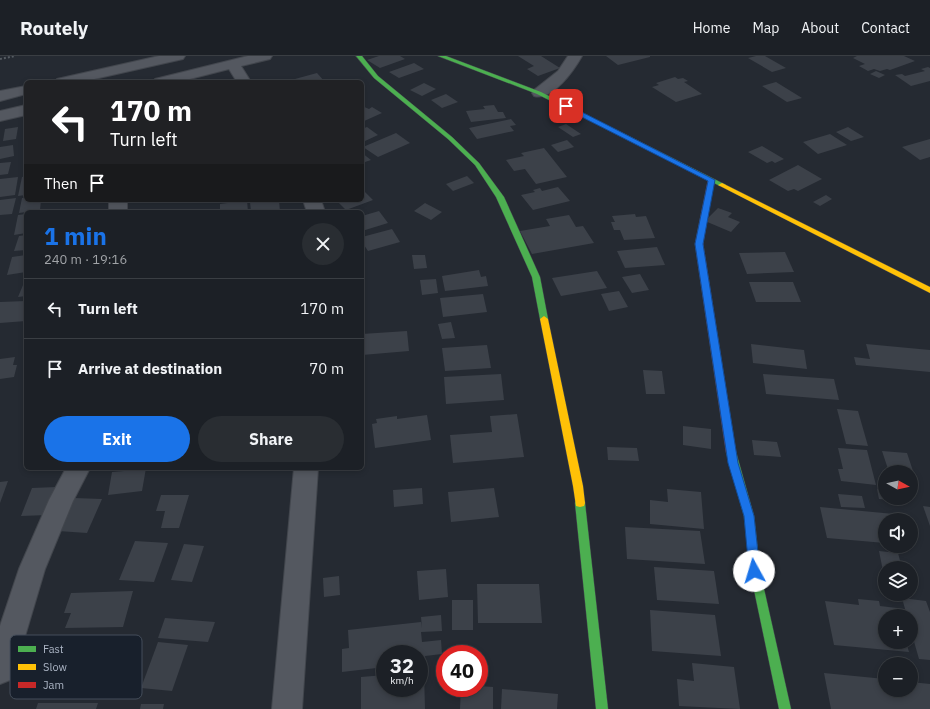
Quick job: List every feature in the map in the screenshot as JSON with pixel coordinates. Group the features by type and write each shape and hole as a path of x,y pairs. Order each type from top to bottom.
{"street":[{"path":"71,80 178,56"},
{"path":"168,80 265,56"},
{"path":"359,56 376,77 450,138 477,164 500,197 536,277 578,486 602,709"},
{"path":"441,56 539,93 930,290"},
{"path":"539,93 564,74 575,56"},
{"path":"233,64 243,80"},
{"path":"0,96 24,90"},
{"path":"0,116 24,110"},
{"path":"711,180 699,244 733,463 749,516 754,571 785,709"},
{"path":"11,635 32,569 61,500 77,470"},
{"path":"287,709 306,470"},
{"path":"0,670 10,638"}],"path":[{"path":"0,59 15,56"}],"building":[{"path":"379,56 400,56 405,59 380,68 367,60"},
{"path":"518,56 541,56 560,68 538,76 527,69 534,66"},
{"path":"606,56 650,56 650,57 618,65"},
{"path":"765,56 786,68 772,72 748,58"},
{"path":"857,56 904,56 915,61 890,70 887,69 880,71 874,69 868,71 859,66 865,64 853,58"},
{"path":"414,63 424,69 399,78 389,72"},
{"path":"928,67 930,68 930,81 911,86 895,75 902,74 905,76 925,71 921,69"},
{"path":"876,71 885,75 879,78 870,74"},
{"path":"317,73 323,80 296,80 295,79"},
{"path":"675,77 678,79 683,78 688,81 684,82 702,94 676,102 652,87 659,85 656,83"},
{"path":"776,82 802,98 787,102 762,86"},
{"path":"424,83 436,89 422,96 410,90"},
{"path":"446,94 458,102 442,108 431,100"},
{"path":"494,105 498,112 503,112 506,118 471,122 466,111 485,109 483,106"},
{"path":"364,107 369,109 372,107 382,113 364,121"},
{"path":"511,119 516,125 510,126 514,131 477,139 469,128"},
{"path":"566,124 581,134 573,137 558,127"},
{"path":"18,127 16,139 3,141 5,129"},
{"path":"367,127 378,135 365,141 364,128"},
{"path":"848,127 864,137 851,141 836,132"},
{"path":"396,133 410,143 378,157 364,147"},
{"path":"830,134 847,145 818,154 803,142"},
{"path":"930,139 930,157 920,160 902,147"},
{"path":"567,140 574,147 558,152 551,145"},
{"path":"13,145 14,156 0,159 0,147"},
{"path":"762,146 784,159 775,163 772,161 767,163 748,152"},
{"path":"544,148 567,177 536,184 525,169 514,171 506,160 524,156 521,153"},
{"path":"364,155 371,160 364,162"},
{"path":"11,162 8,174 0,175 0,163"},
{"path":"798,165 822,179 798,191 794,189 788,191 769,180"},
{"path":"24,176 24,195 18,196 22,177"},
{"path":"467,176 474,183 453,191 446,184"},
{"path":"18,177 15,195 0,197 0,179"},
{"path":"558,187 570,201 533,210 521,195 535,192 533,190 540,188 542,191"},
{"path":"364,191 373,200 346,210 338,202 364,202"},
{"path":"826,195 832,199 820,206 813,202"},
{"path":"16,198 12,214 0,215 0,200"},
{"path":"22,198 24,198 24,202 41,202 40,210 24,210 24,212 19,213"},
{"path":"247,202 248,210 220,210 220,204"},
{"path":"250,202 279,202 280,210 251,210"},
{"path":"425,203 442,212 431,220 414,211"},
{"path":"718,208 732,213 728,217 740,222 731,232 705,221"},
{"path":"379,211 388,223 364,230 364,215"},
{"path":"24,214 24,233 14,235 18,215"},
{"path":"635,214 636,217 646,216 655,238 624,240 620,230 614,230 611,222 615,222 612,216"},
{"path":"569,215 576,227 583,226 594,243 532,254 520,231 550,226 546,219"},
{"path":"392,229 400,242 368,251 364,245 364,236"},
{"path":"24,235 24,250 14,251 19,236"},
{"path":"657,247 665,265 625,268 617,251"},
{"path":"785,252 794,272 747,274 739,253"},
{"path":"24,255 24,272 7,275 12,257"},
{"path":"412,255 425,255 427,268 414,269"},
{"path":"479,270 481,277 486,276 488,286 445,291 442,276"},
{"path":"597,271 607,288 561,296 552,278"},
{"path":"640,274 649,290 632,293 622,277"},
{"path":"436,279 438,293 422,295 420,280"},
{"path":"749,282 793,282 801,302 756,302"},
{"path":"24,283 24,296 18,297"},
{"path":"619,291 628,307 609,311 601,294"},
{"path":"483,294 487,312 443,317 440,298"},
{"path":"24,301 24,321 0,323 0,302"},
{"path":"451,322 455,338 442,339 438,324"},
{"path":"407,331 409,351 364,355 364,334"},
{"path":"751,344 804,350 807,369 753,363"},
{"path":"866,344 930,350 930,372 856,365 854,357 870,359"},
{"path":"487,345 491,368 445,371 442,348"},
{"path":"15,357 13,365 17,365 14,377 0,379 0,359"},
{"path":"643,370 662,371 665,394 646,394"},
{"path":"501,374 504,400 446,404 444,377"},
{"path":"763,374 834,379 839,400 766,394"},
{"path":"837,409 858,411 868,446 846,444"},
{"path":"517,414 524,457 453,463 450,435 492,432 490,416"},
{"path":"427,415 431,440 375,448 372,424 377,423 376,419 397,416 397,419"},
{"path":"683,426 711,429 711,449 683,445"},
{"path":"752,440 777,442 781,457 754,455"},
{"path":"607,447 637,448 639,461 608,460"},
{"path":"838,448 867,450 876,485 841,481 838,469 843,469"},
{"path":"882,451 907,453 911,465 887,465"},
{"path":"146,470 142,491 108,495 112,472"},
{"path":"8,481 0,503 0,482"},
{"path":"57,487 48,515 21,516 32,488"},
{"path":"422,488 423,504 394,507 393,490"},
{"path":"494,488 499,517 451,522 448,492"},
{"path":"667,489 701,492 704,529 650,524 650,500 668,502"},
{"path":"838,494 862,496 865,508 841,507"},
{"path":"161,495 189,495 179,528 161,528 165,511 156,511"},
{"path":"74,498 102,499 87,533 58,531"},
{"path":"923,506 930,507 930,526"},
{"path":"820,507 883,513 878,513 878,542 827,538"},
{"path":"625,527 700,531 705,564 627,559"},
{"path":"135,541 168,543 154,582 119,580"},
{"path":"184,544 204,546 192,582 171,580"},
{"path":"879,553 898,553 900,561 881,561"},
{"path":"654,567 714,571 719,604 657,600"},
{"path":"446,569 448,597 419,600 417,571"},
{"path":"339,576 340,595 324,597 323,578"},
{"path":"477,584 539,584 542,623 478,623"},
{"path":"133,591 123,627 65,628 71,613 64,613 71,593"},
{"path":"858,599 879,601 880,606 897,608 878,609 878,649 908,649 909,652 834,645 825,601 859,605"},
{"path":"452,600 473,600 473,630 452,630"},
{"path":"903,601 926,601 930,612 930,660 919,659 916,649 918,649 918,609 905,609"},
{"path":"650,610 715,615 721,656 652,651"},
{"path":"441,615 442,631 421,632 422,642 441,640 441,645 436,645 436,655 428,656 428,645 376,645 376,668 342,672 342,649 349,648 348,630 421,622 422,628 421,617"},
{"path":"165,618 215,622 208,642 158,638"},
{"path":"158,642 188,645 172,691 142,688"},
{"path":"692,663 734,667 740,709 679,706 677,679 694,681"},
{"path":"824,673 878,678 878,697 918,697 918,683 930,684 930,709 831,709"},
{"path":"376,676 376,697 425,697 425,709 361,709 361,677"},
{"path":"488,687 493,687 493,709 460,709 461,697 488,697"},
{"path":"502,689 558,694 557,709 501,709"},
{"path":"38,703 98,703 96,709 36,709"},
{"path":"141,704 164,704 163,709 140,709"}],"traffic: fast":[{"path":"359,56 376,77 450,138 477,164 500,197 536,277 544,319"},
{"path":"441,56 539,93 722,185"},
{"path":"731,452 749,516 755,571 785,709"},
{"path":"580,503 602,709"}],"traffic: slow":[{"path":"722,185 930,290"},
{"path":"544,319 578,486 580,503"}],"traffic: jam":[{"path":"711,180 699,244 731,452"}],"route":[{"path":"566,106 711,180 699,244 733,463 749,516 754,571"}]}
